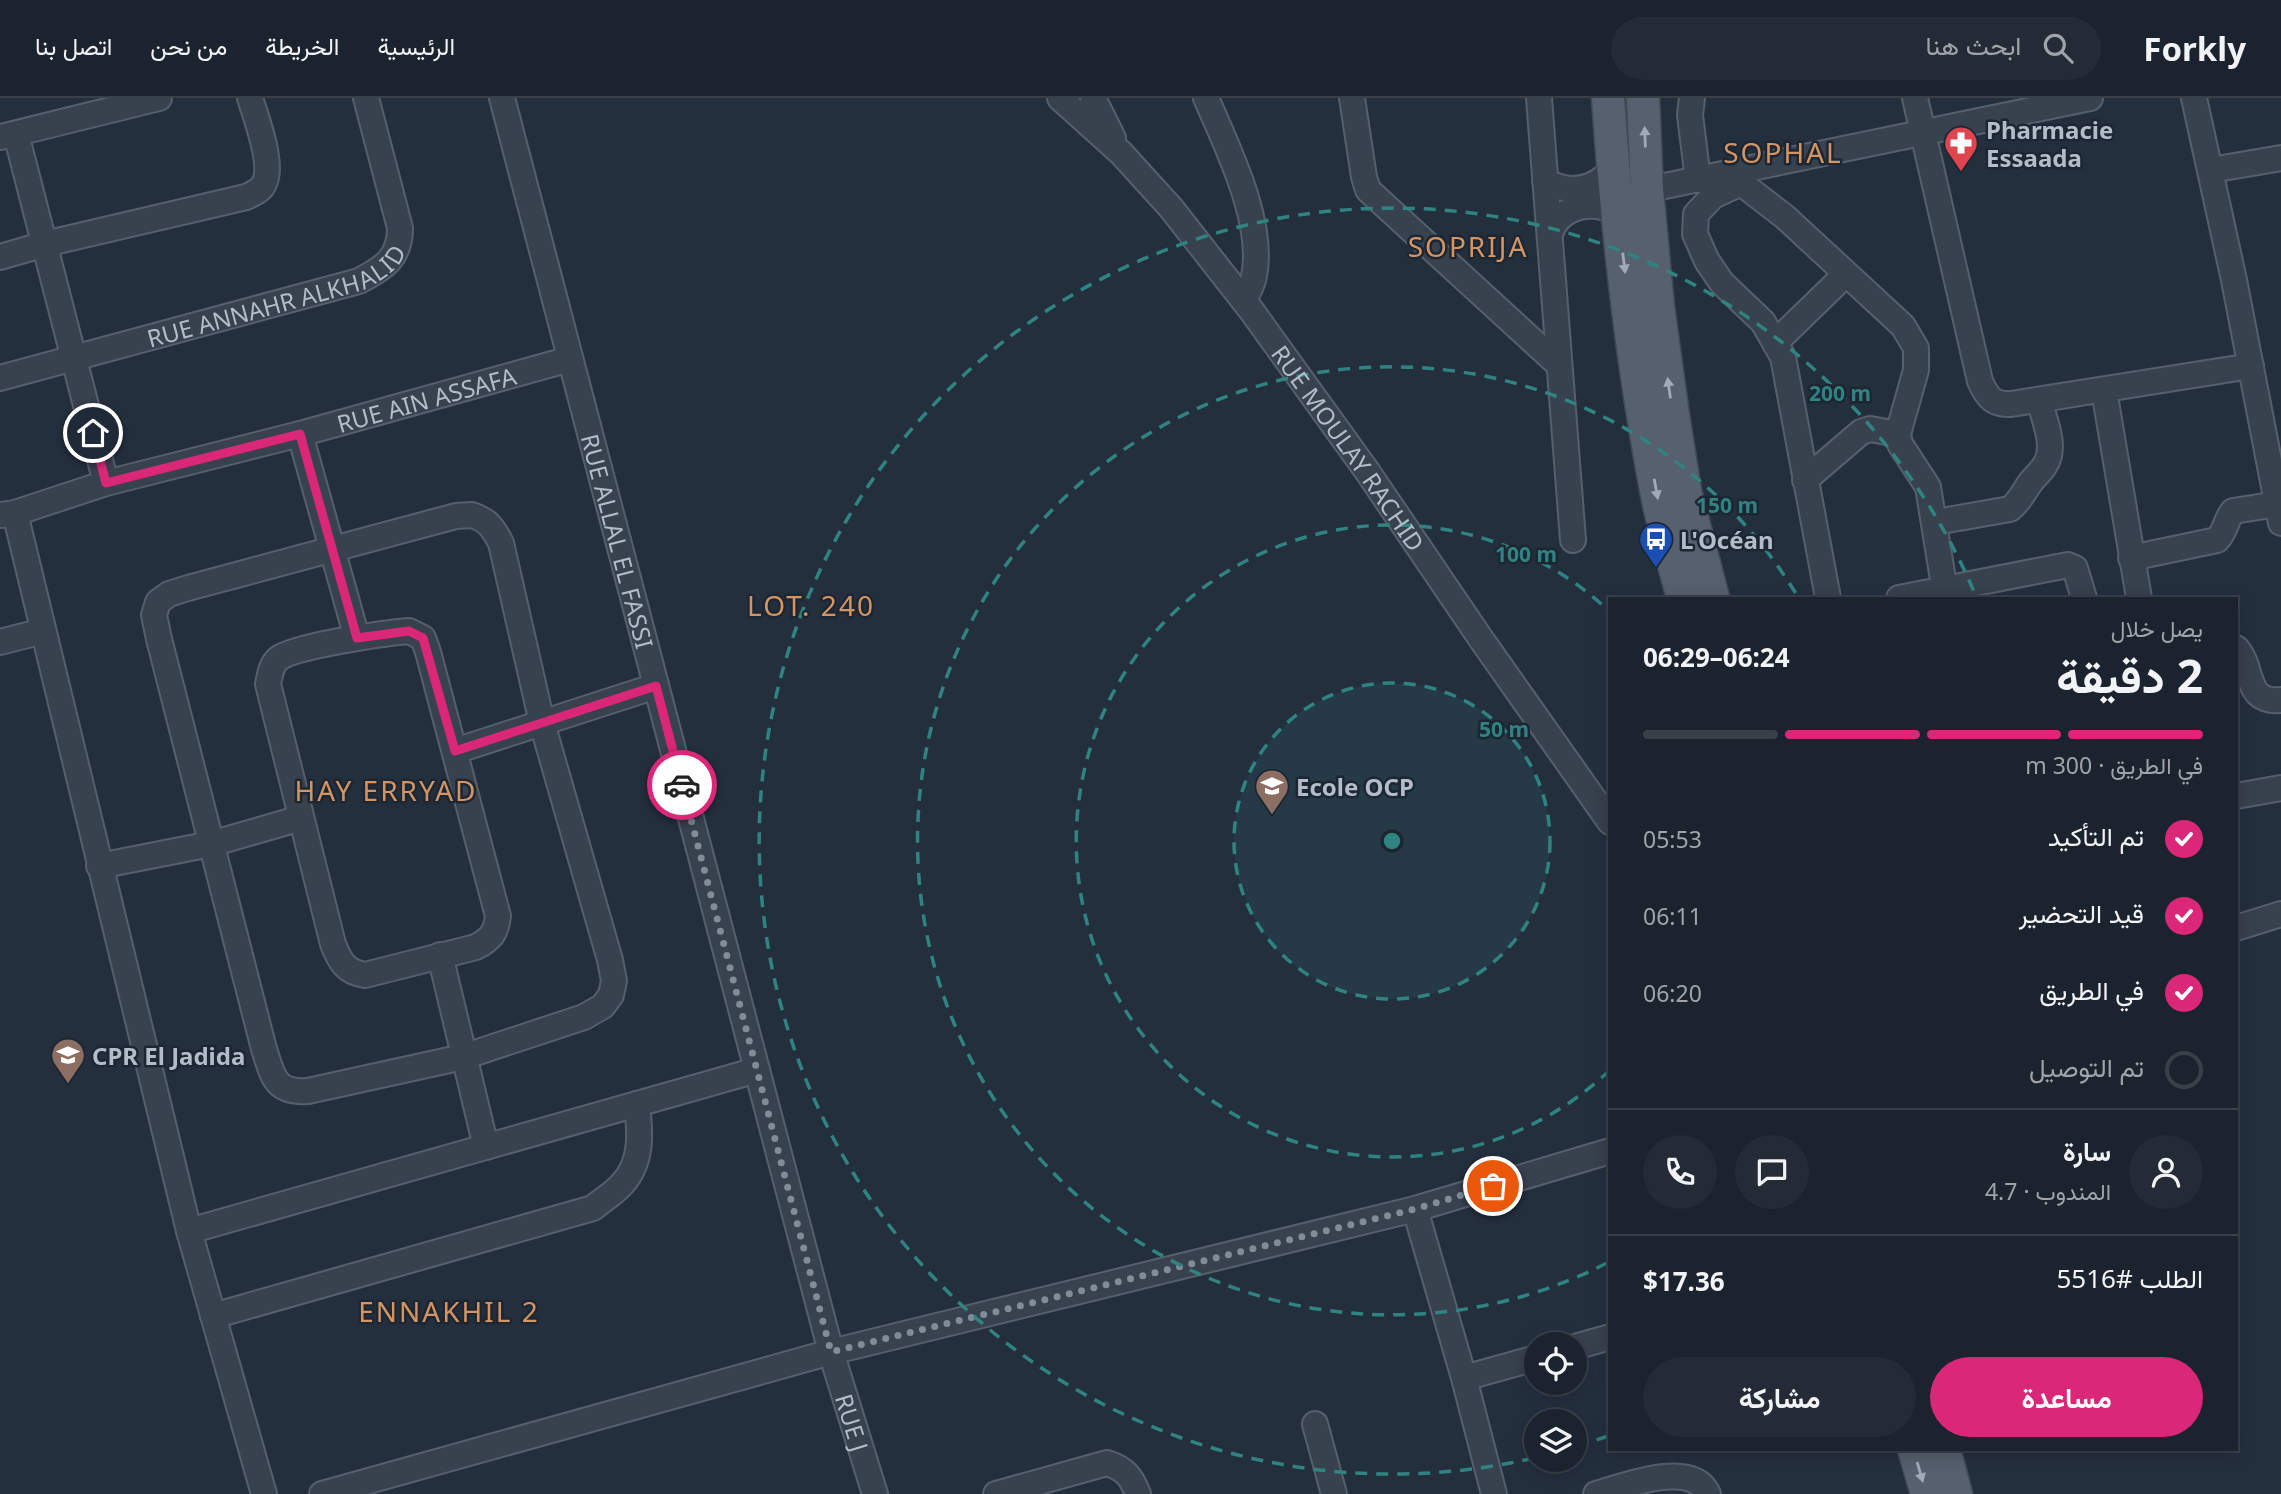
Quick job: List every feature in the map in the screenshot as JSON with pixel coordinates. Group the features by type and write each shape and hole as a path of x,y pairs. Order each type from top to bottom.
{"main road":[{"path":"1608,98 1615,192 1636,368 1657,498 1683,597"},
{"path":"1643,98 1647,190 1658,307 1685,491 1713,597"},
{"path":"1915,1451 1927,1494"},
{"path":"1945,1451 1956,1494"}],"street":[{"path":"106,483 44,244 8,136 159,98"},
{"path":"0,257 44,244 246,197 261,188 268,176 267,164 250,98"},
{"name":"RUE ANNAHR ALKHALID","path":"0,378 359,281 378,272 391,259 400,243 400,228 366,98"},
{"name":"RUE ALLAL EL FASSI","path":"502,98 831,1352"},
{"name":"RUE MOULAY RACHID","path":"1060,98 1121,153 1171,208 1244,301 1367,471 1608,819"},
{"path":"1093,98 1121,153"},
{"path":"1206,98 1243,187 1252,225 1256,254 1254,277 1244,301"},
{"path":"1352,98 1368,190 1559,365"},
{"path":"1539,98 1573,540"},
{"path":"1692,98 1690,115 1698,180"},
{"path":"1915,98 1980,381 1986,395 2001,405 2251,366"},
{"path":"1615,192 1647,190 1698,180 1733,178 2059,101 2090,98"},
{"path":"2131,558 2217,540 2224,532 2226,519 2233,511 2279,513 2271,412 2251,366 2194,98"},
{"path":"2211,170 2281,158"},
{"path":"1733,178 1785,217 1903,326 1916,348 1914,382 1898,434 1900,444 1928,487 1946,594"},
{"path":"1733,178 1696,214 1695,234 1707,261 1722,284 1763,322 1783,357 1828,597"},
{"path":"1545,181 1559,187 1580,189 1592,187 1604,180 1615,192"},
{"path":"1550,234 1553,224 1560,216 1581,206 1594,204 1606,207 1615,192"},
{"path":"1775,343 1846,274"},
{"name":"RUE AIN ASSAFA","path":"7,514 106,483 300,434 570,359"},
{"path":"2104,390 2139,597"},
{"path":"1936,522 2010,509 2019,502 2049,455 2047,430 2039,400"},
{"path":"1805,480 1861,432 1870,429 1898,434"},
{"path":"300,434 357,638"},
{"path":"7,514 43,631 189,1231 264,1494"},
{"path":"472,515 484,519 493,528 501,543 542,723 610,960 614,981 611,995 603,1006 583,1017 463,1057 308,1091 295,1092 284,1088 274,1079 264,1049 159,639 154,615 158,602 169,594 188,588 456,516 472,515"},
{"path":"1911,597 1946,594 2068,565 2075,568 2084,597"},
{"path":"0,642 43,631"},
{"path":"409,631 423,638 455,751 498,916 497,929 491,939 477,947 440,954 365,975 354,973 345,968 333,944 272,704 268,684 271,670 277,659 289,652 409,631"},
{"path":"2238,650 2252,686 2260,696 2269,701 2281,700"},
{"path":"455,751 656,686"},
{"path":"2238,796 2281,788"},
{"path":"99,866 211,844 301,818"},
{"path":"2238,927 2281,914"},
{"path":"440,954 486,1147"},
{"path":"189,1231 757,1070"},
{"path":"213,1316 593,1208 624,1183 636,1160 640,1136 637,1104"},
{"path":"322,1494 831,1352 1415,1209 1608,1152"},
{"path":"1415,1209 1494,1494"},
{"path":"1587,1344 1608,1339"},
{"name":"RUE J","path":"831,1352 874,1494"},
{"path":"1464,1378 1524,1361"},
{"path":"1315,1424 1334,1494"},
{"path":"996,1494 1107,1463 1123,1468 1133,1480 1138,1494"},
{"path":"1596,1494 1672,1476 1694,1478 1705,1486 1708,1494"}],"way so far":[{"path":"682,785 831,1352 1415,1209 1493,1186"}],"place":[{"name":"Pharmacie Essaada","path":"1961,173"},
{"name":"L'Océan","path":"1656,569"},
{"name":"Ecole OCP","path":"1272,816"},
{"name":"CPR El Jadida","path":"68,1085"}],"district":[{"name":"SOPHAL","path":"1783,152"},
{"name":"SOPRIJA","path":"1468,246"},
{"name":"LOT. 240","path":"811,605"},
{"name":"HAY ERRYAD","path":"386,790"},
{"name":"ENNAKHIL 2","path":"449,1311"}],"route":[{"path":"93,433 106,483 300,434 357,638 409,631 423,638 455,751 656,686 682,785"}]}
